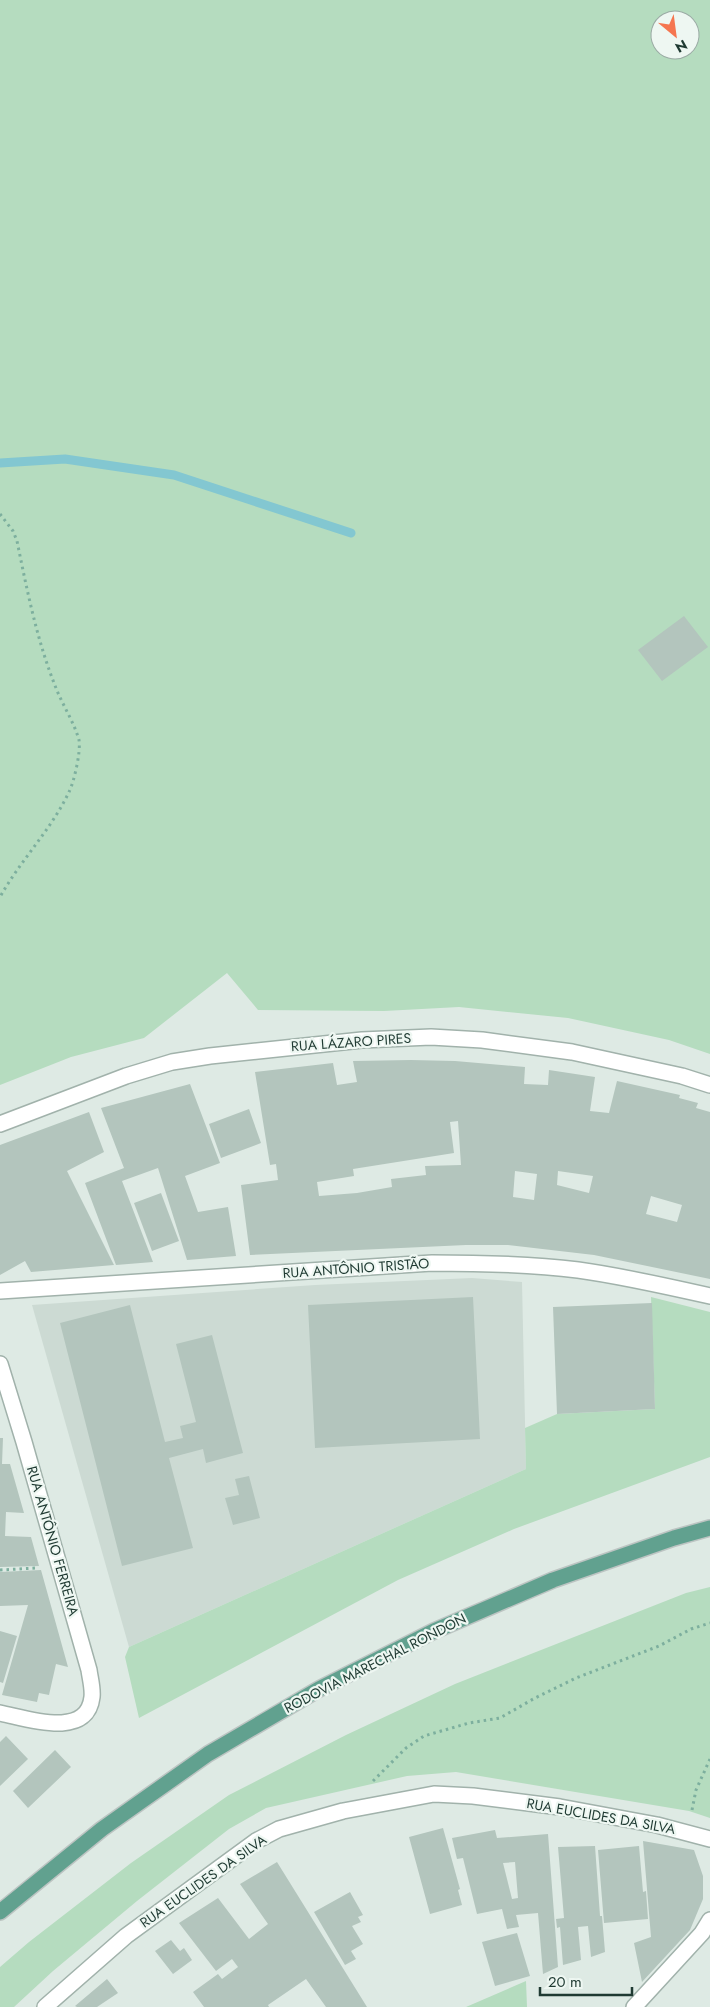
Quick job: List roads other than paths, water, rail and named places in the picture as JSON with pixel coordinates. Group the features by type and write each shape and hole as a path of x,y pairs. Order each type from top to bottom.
{"main road":[{"name":"RODOVIA MARECHAL RONDON","path":"0,1912 102,1830 208,1754 319,1689 434,1631 553,1580 674,1538 710,1528"}],"street":[{"name":"RUA LÁZARO PIRES","path":"0,1124 126,1076 172,1062 238,1052 362,1040 431,1037 491,1041 572,1052 682,1076 710,1085"},
{"name":"RUA ANTÔNIO TRISTÃO","path":"0,1291 432,1263 485,1263 578,1270 710,1296"},
{"name":"RUA ANTÔNIO FERREIRA","path":"0,1364 89,1670 92,1701 80,1718 68,1723 56,1724 0,1713"},
{"name":"RUA EUCLIDES DA SILVA","path":"45,2007 126,1936 234,1856 278,1829 343,1811 434,1794 473,1796 560,1807 688,1832 710,1839"},
{"path":"634,2007 702,1933 710,1920"}],"waterway":[{"path":"0,463 65,459 174,475 351,533"}]}
